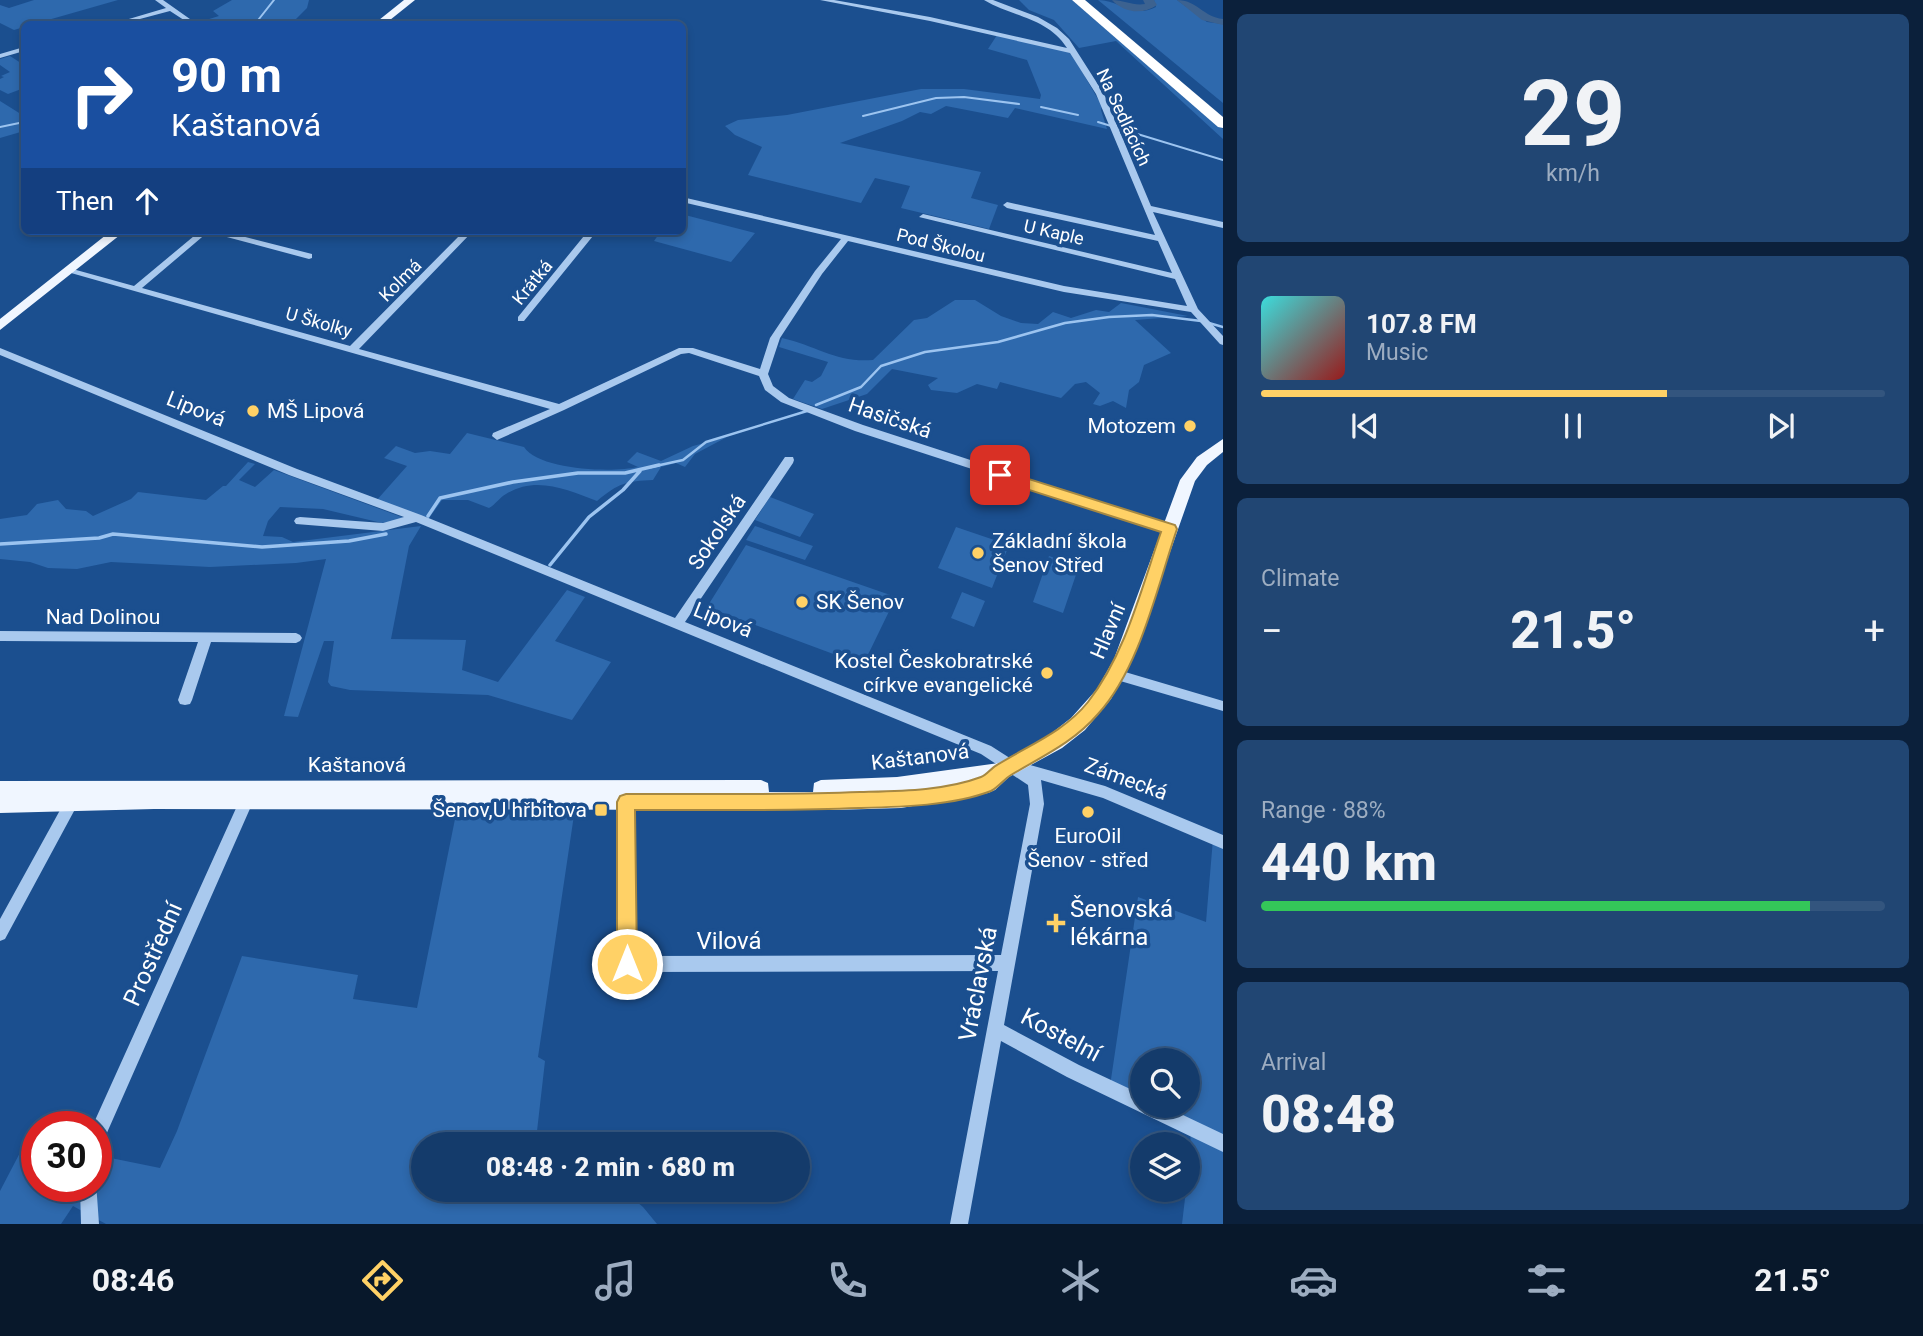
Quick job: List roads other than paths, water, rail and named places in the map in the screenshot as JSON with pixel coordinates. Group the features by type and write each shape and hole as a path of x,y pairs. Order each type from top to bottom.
{"highway":[{"path":"1078,0 1223,124"},
{"path":"1093,0 1223,110"}],"main road":[{"path":"383,21 410,0"},
{"path":"0,326 114,235"},
{"name":"Hlavní","path":"1006,768 1055,742 1093,709 1115,674 1139,621 1169,529 1191,474 1207,456 1223,444"},
{"name":"Kaštanová","path":"0,790 75,795 626,795 901,799 988,784 1006,768"},
{"name":"Kaštanová","path":"0,804 75,795"}],"street":[{"path":"158,0 189,21"},
{"path":"823,0 930,19 1072,51"},
{"name":"Na Sedlácích","path":"991,1 1036,18 1055,29 1072,51 1100,94 1147,208 1198,317 1223,342"},
{"path":"126,21 171,9"},
{"path":"0,56 21,51"},
{"name":"Pod Školou","path":"686,200 1064,289 1198,317"},
{"path":"1007,205 1161,239"},
{"path":"1147,208 1223,225"},
{"name":"U Kaple","path":"923,217 1178,277"},
{"path":"136,289 200,235"},
{"path":"228,235 309,256"},
{"name":"Kolmá","path":"353,349 465,235"},
{"name":"Krátká","path":"521,319 590,235"},
{"path":"497,436 679,351 690,350 763,374 775,338 818,273 846,238"},
{"name":"U Školky","path":"69,271 560,408"},
{"name":"Lipová","path":"0,351 302,476 417,518 986,750 1006,768"},
{"name":"Hasičská","path":"763,374 768,388 785,400 950,459 1169,529"},
{"name":"Sokolská","path":"677,624 789,460"},
{"path":"300,521 383,527 417,518"},
{"name":"Nad Dolinou","path":"0,636 296,638"},
{"path":"185,700 206,637"},
{"path":"1115,674 1223,706"},
{"name":"Zámecká","path":"1006,768 1094,788 1223,842"},
{"name":"Vráclavská","path":"959,1224 1038,794 1035,782 1006,768"},
{"name":"Prostřední","path":"108,1111 249,794"},
{"path":"0,934 75,795"},
{"name":"Vilová","path":"626,795 627,964 1007,963"},
{"name":"Kostelní","path":"994,1028 1073,1071 1130,1098"},
{"name":"Kostelní","path":"1172,1118 1223,1143"},
{"path":"89,1202 90,1224"}],"waterway":[{"path":"257,21 274,0"},
{"path":"1117,0 1125,6 1138,8 1152,5 1148,0"},
{"path":"1182,0 1206,17 1223,22"},
{"path":"863,116 936,98 964,97 1019,104"},
{"path":"1041,107 1078,115"},
{"path":"1098,122 1223,160"},
{"path":"0,127 21,123"},
{"path":"816,405 861,387 881,366 925,352 998,342 1065,323 1109,317 1152,315 1201,321"},
{"path":"1209,323 1223,327"},
{"path":"651,467 683,460 706,442 807,411"},
{"path":"428,516 440,498 513,482 578,473 625,473 659,465"},
{"path":"550,565 589,517 623,490 640,471"},
{"path":"0,544 99,538 113,534 262,547 349,541 386,534"}],"place":[{"name":"MŠ Lipová","path":"253,411"},
{"name":"Motozem","path":"1190,426"},
{"name":"Základní škola Šenov Střed","path":"978,553"},
{"name":"SK Šenov","path":"802,602"},
{"name":"Kostel Českobratrské církve evangelické","path":"1047,673"},
{"name":"Šenov,U hřbitova","path":"601,810"},
{"name":"EuroOil Šenov - střed","path":"1088,812"},
{"name":"Šenovská lékárna","path":"1056,923"}]}
